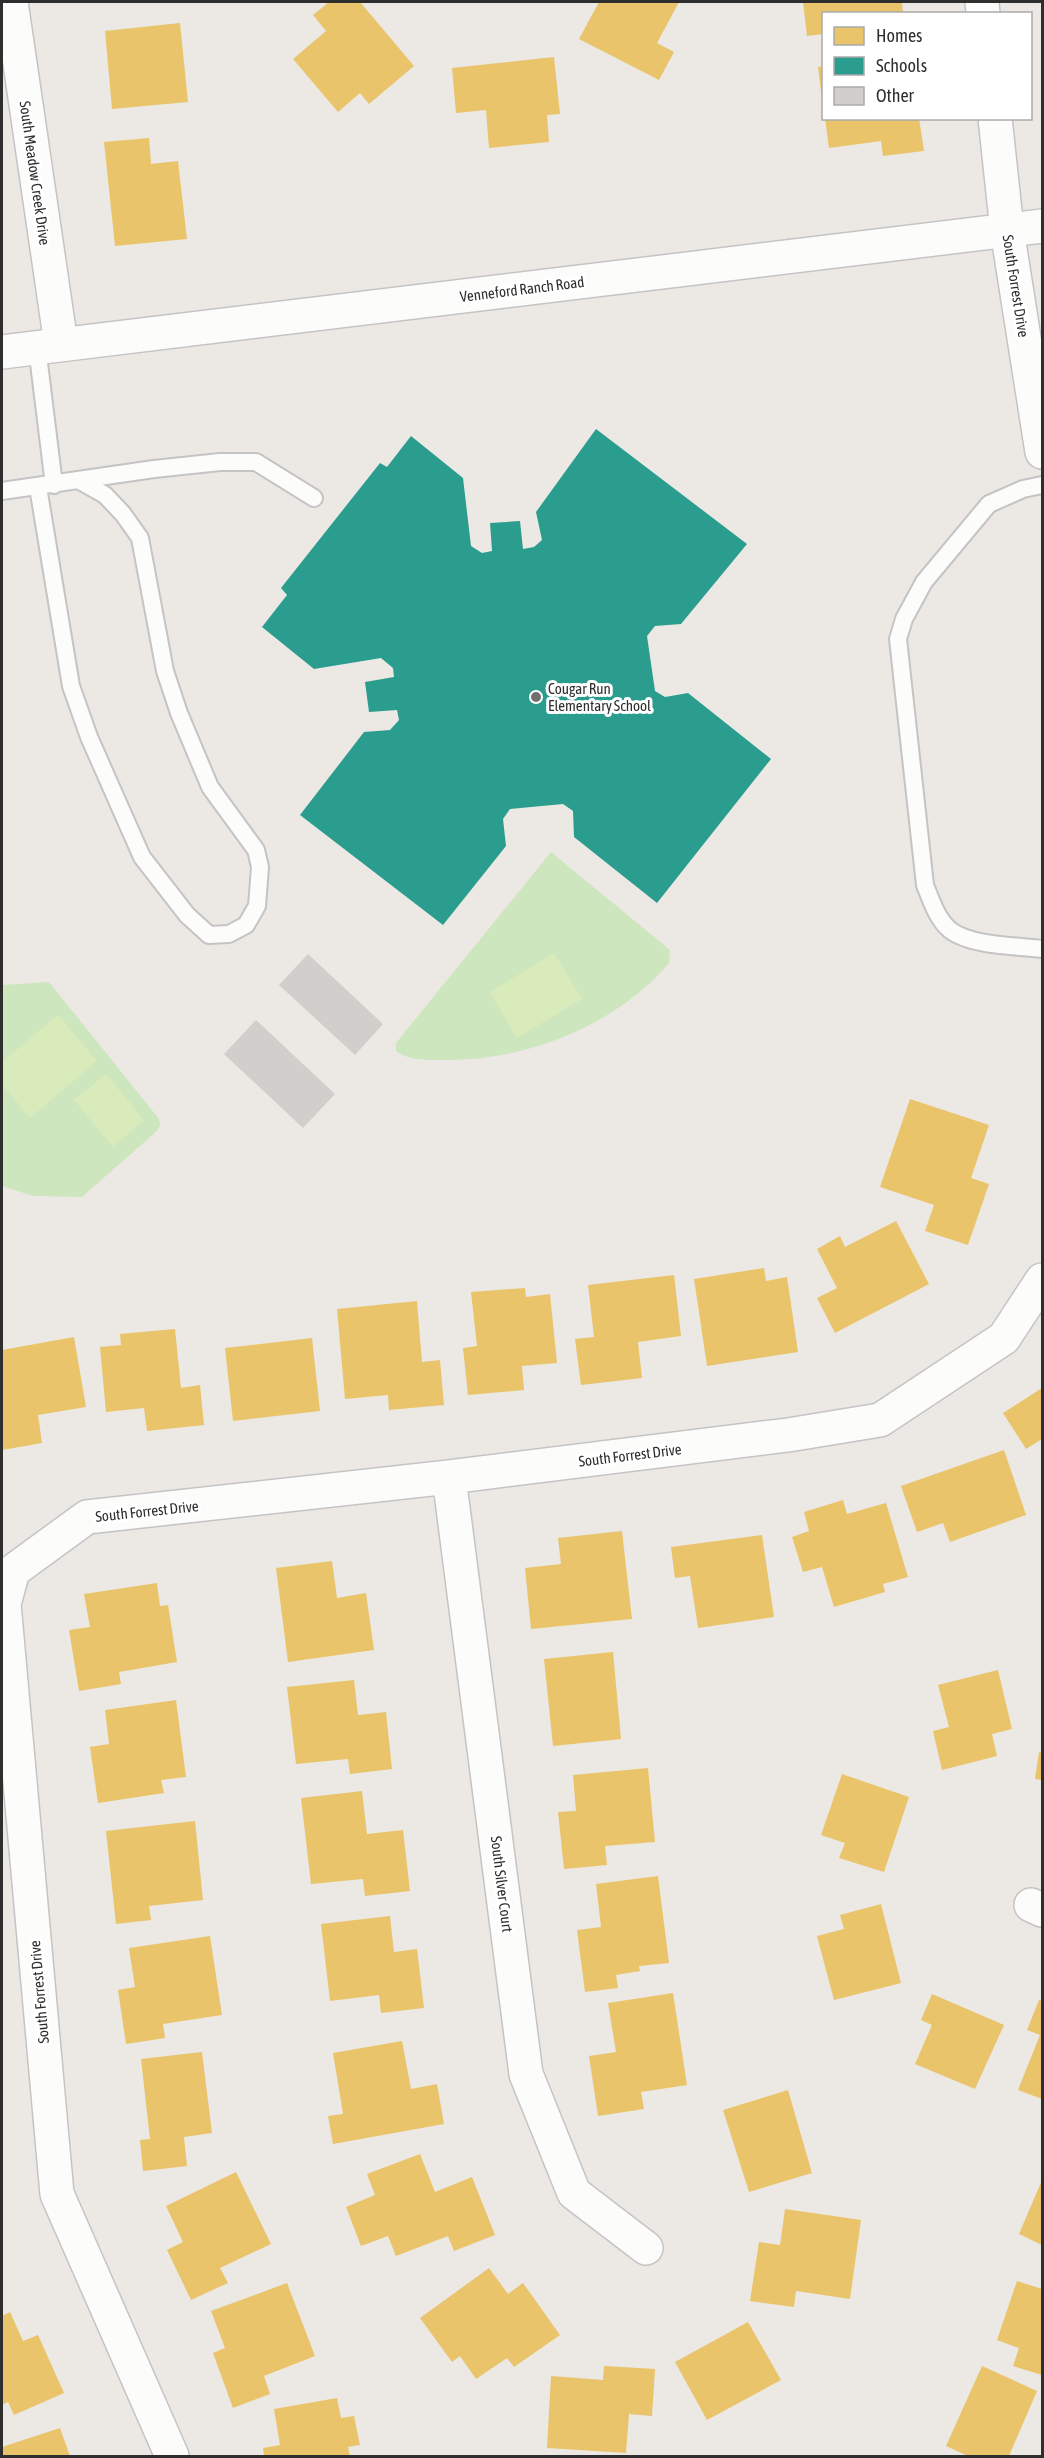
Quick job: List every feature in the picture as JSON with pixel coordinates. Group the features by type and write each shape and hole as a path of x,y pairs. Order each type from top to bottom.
{"street":[{"name":"South Meadow Creek Drive","path":"11,2 49,346"},
{"name":"South Forrest Drive","path":"995,120 1007,230 1042,452"},
{"name":"Venneford Ranch Road","path":"2,352 1042,226"},
{"name":"South Forrest Drive","path":"172,2457 57,2194 4,1604 13,1571 87,1517 449,1477 788,1436 880,1420 1004,1338 1042,1280"},
{"name":"South Silver Court","path":"449,1477 526,2074 574,2193 646,2248"}],"lane":[{"path":"49,346 46,486 71,686 88,737 142,857 187,915 209,935 229,934 246,925 257,906 260,867 256,850 210,787 179,713 165,671 140,538 123,514 105,495 80,481"},
{"path":"2,491 154,469 220,462 256,462 315,498"},
{"path":"1042,485 1023,489 989,504 924,582 904,618 898,639 926,885 934,909 950,930 975,940 1042,949"}],"green space":[{"path":"551,852 670,950 669,963 648,985 597,1021 538,1046 476,1059 426,1060 413,1058 396,1051 396,1043"},
{"path":"554,953 582,999 517,1038 490,992"},
{"path":"49,982 159,1119 160,1125 157,1131 82,1197 33,1196 2,1186 2,985"},
{"path":"58,1015 97,1061 30,1118 2,1084 2,1062"},
{"path":"106,1074 144,1120 113,1147 74,1100"}],"building: Homes":[{"path":"329,2 360,2 414,66 369,104 360,93 338,112 293,59 326,31 313,15"},
{"path":"599,2 679,2 657,43 674,52 659,80 579,39"},
{"path":"803,2 902,2 903,12 822,12 822,34 807,36"},
{"path":"180,23 188,102 112,109 105,31"},
{"path":"554,57 560,114 547,115 549,142 489,148 486,110 456,113 452,68"},
{"path":"822,66 822,99 818,67"},
{"path":"825,120 919,120 924,151 883,156 881,141 829,148"},
{"path":"149,138 151,164 178,161 187,239 115,246 104,142"},
{"path":"910,1099 989,1125 971,1178 989,1184 968,1245 925,1231 934,1205 880,1187"},
{"path":"896,1221 929,1284 835,1333 817,1298 837,1288 817,1249 840,1236 845,1247"},
{"path":"764,1268 766,1281 787,1277 798,1352 707,1366 694,1279"},
{"path":"674,1275 681,1336 638,1342 642,1378 581,1385 575,1339 594,1337 588,1285"},
{"path":"525,1288 526,1297 550,1294 557,1363 522,1366 524,1390 468,1395 463,1348 477,1346 471,1292"},
{"path":"417,1301 422,1362 440,1360 444,1405 389,1410 388,1395 345,1399 337,1309"},
{"path":"175,1329 181,1388 200,1385 204,1425 147,1431 144,1408 106,1412 100,1347 121,1345 120,1334"},
{"path":"74,1337 86,1407 38,1415 42,1443 2,1450 2,1350"},
{"path":"312,1338 320,1411 233,1421 225,1348"},
{"path":"1042,1388 1042,1439 1026,1449 1003,1413"},
{"path":"1004,1450 1026,1515 950,1542 943,1523 917,1532 901,1486"},
{"path":"843,1500 847,1514 886,1503 908,1577 883,1584 885,1592 834,1607 822,1567 803,1572 792,1537 809,1531 804,1512"},
{"path":"622,1531 632,1619 531,1629 525,1568 561,1564 558,1538"},
{"path":"762,1535 774,1617 698,1628 690,1576 675,1578 671,1547"},
{"path":"332,1561 337,1598 366,1593 374,1650 288,1662 276,1568"},
{"path":"157,1583 160,1606 168,1605 177,1662 119,1672 121,1684 79,1691 69,1630 90,1627 84,1594"},
{"path":"613,1652 621,1739 553,1746 544,1659"},
{"path":"998,1670 1012,1729 992,1734 997,1756 942,1770 933,1731 949,1727 938,1685"},
{"path":"354,1680 358,1715 386,1712 392,1769 350,1774 348,1759 296,1764 287,1687"},
{"path":"176,1700 186,1777 161,1780 164,1793 98,1803 90,1747 109,1744 105,1710"},
{"path":"1039,1752 1042,1753 1042,1780 1035,1779"},
{"path":"648,1768 655,1842 605,1846 607,1865 564,1869 558,1812 576,1811 573,1775"},
{"path":"842,1774 909,1797 884,1872 839,1858 845,1843 821,1835"},
{"path":"362,1791 367,1834 403,1830 410,1891 365,1896 363,1879 311,1884 301,1798"},
{"path":"195,1821 203,1900 149,1906 151,1920 116,1924 106,1831"},
{"path":"658,1876 669,1963 639,1966 640,1971 616,1975 618,1988 585,1992 577,1930 601,1927 596,1884"},
{"path":"881,1904 901,1983 834,2000 817,1936 844,1929 840,1915"},
{"path":"390,1916 394,1952 417,1949 424,2008 381,2013 379,1995 330,2001 321,1924"},
{"path":"210,1936 222,2015 163,2024 165,2038 126,2044 118,1990 135,1987 129,1948"},
{"path":"673,1993 687,2085 641,2092 644,2109 598,2116 589,2056 616,2052 608,2003"},
{"path":"932,1994 1004,2025 975,2089 915,2064 932,2025 921,2020"},
{"path":"1039,2000 1042,2001 1042,2099 1018,2090 1040,2035 1027,2030"},
{"path":"402,2041 411,2089 437,2084 444,2124 333,2144 328,2116 343,2114 333,2053"},
{"path":"202,2052 212,2133 184,2137 187,2166 143,2171 140,2140 150,2139 141,2059"},
{"path":"788,2090 812,2173 749,2192 723,2110"},
{"path":"420,2154 435,2192 472,2177 495,2235 454,2251 448,2236 396,2256 388,2236 361,2246 346,2207 375,2195 367,2174"},
{"path":"236,2172 271,2244 220,2268 228,2283 191,2300 167,2250 183,2242 166,2206"},
{"path":"1042,2180 1042,2245 1019,2234"},
{"path":"785,2209 861,2220 850,2299 796,2291 794,2307 750,2301 759,2242 780,2245"},
{"path":"489,2268 508,2294 523,2283 560,2335 514,2367 507,2358 476,2379 460,2356 452,2362 420,2318"},
{"path":"1017,2281 1042,2289 1042,2375 1013,2366 1019,2348 997,2340"},
{"path":"287,2283 315,2356 264,2376 270,2394 233,2408 213,2353 225,2348 211,2311"},
{"path":"10,2312 23,2341 38,2335 64,2393 14,2415 8,2402 2,2405 2,2316"},
{"path":"748,2322 781,2380 707,2420 675,2362"},
{"path":"604,2366 655,2369 652,2416 629,2414 626,2453 547,2448 551,2376 603,2380"},
{"path":"982,2366 1037,2391 1009,2456 968,2456 946,2446"},
{"path":"337,2398 341,2418 354,2416 360,2445 348,2447 350,2456 264,2456 263,2448 280,2445 274,2409"},
{"path":"60,2428 70,2456 2,2456 2,2447"}],"building: Schools":[{"path":"596,429 747,544 681,624 655,626 647,636 655,691 665,697 688,693 771,759 657,903 574,837 573,811 563,804 510,809 503,819 506,846 443,925 300,815 364,732 390,730 399,720 397,710 369,712 365,682 394,677 393,668 381,658 314,669 262,627 287,595 281,588 380,463 387,467 411,436 463,478 471,546 482,553 492,551 490,523 520,521 523,549 534,547 542,540 536,512"}],"building: Other":[{"path":"308,954 383,1024 355,1055 279,985"},
{"path":"256,1020 335,1094 303,1128 224,1054"}],"place":[{"name":"Cougar Run Elementary School","path":"536,697"}]}
